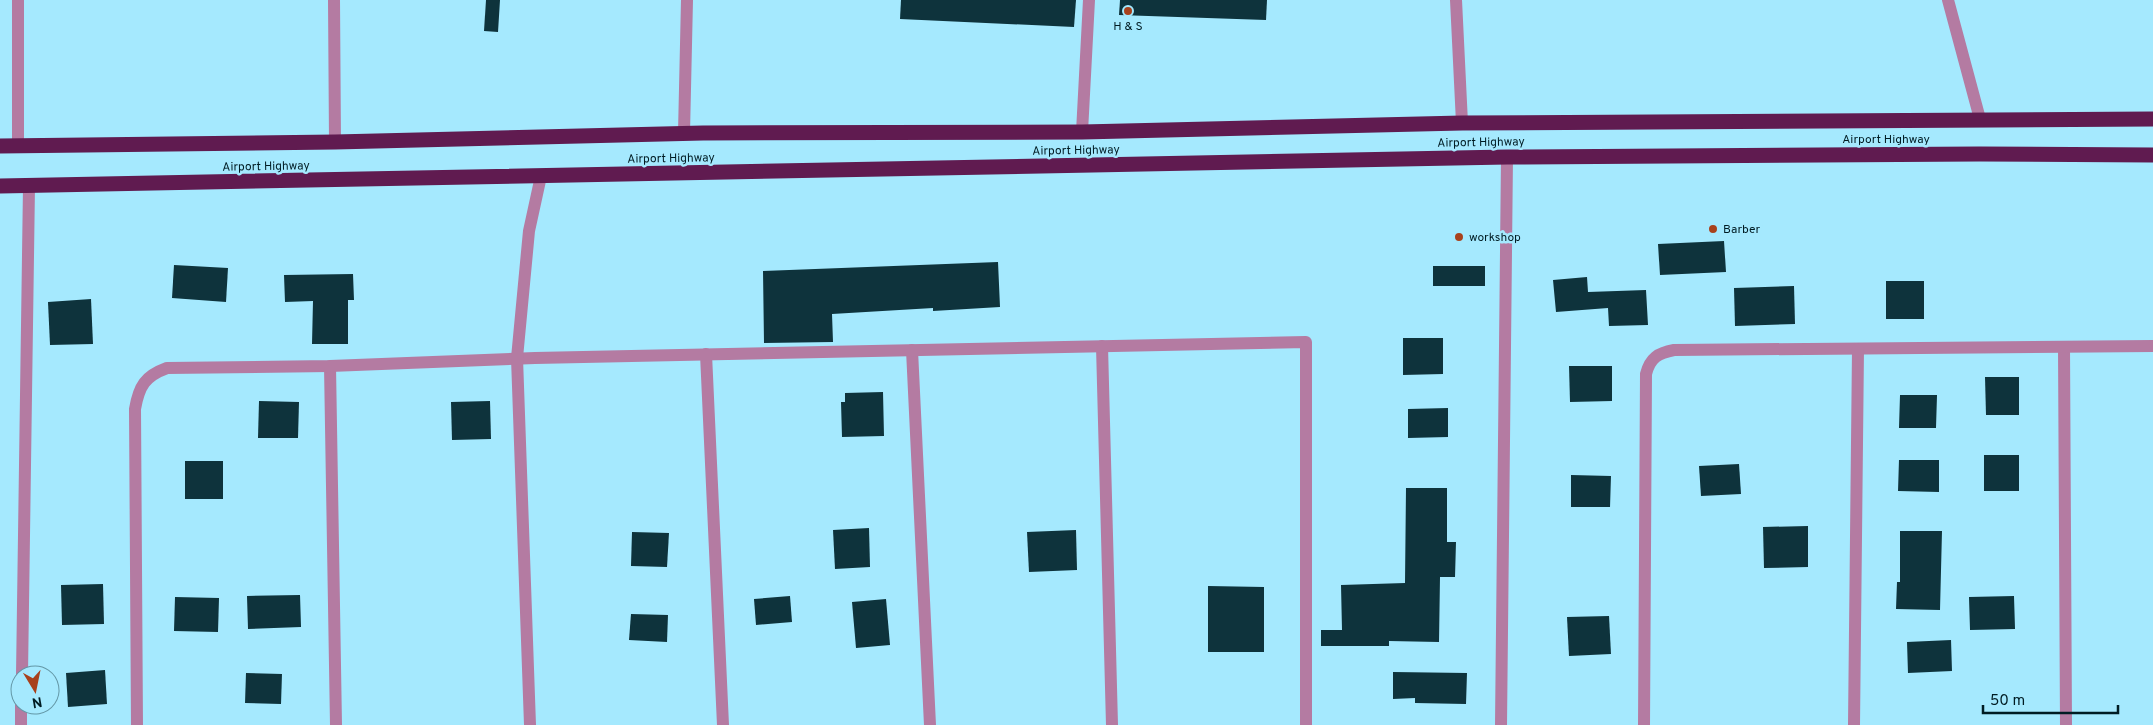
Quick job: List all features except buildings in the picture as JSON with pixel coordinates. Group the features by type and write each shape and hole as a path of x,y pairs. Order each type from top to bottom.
{"highway":[{"name":"Airport Highway","path":"0,146 335,142 684,133 1082,132 1462,123 2153,119"},
{"name":"Airport Highway","path":"0,186 1507,157 1969,154 2153,155"}],"street":[{"path":"18,0 18,146"},
{"path":"334,0 335,142"},
{"path":"684,133 687,0"},
{"path":"1082,132 1089,0"},
{"path":"1456,0 1462,123"},
{"path":"1948,0 1980,119"},
{"path":"1501,725 1507,157"},
{"path":"530,725 517,358 529,231 541,176"},
{"path":"22,665 29,186"},
{"path":"137,725 135,409 138,392 144,382 155,373 168,368 330,366 517,358 1306,342 1306,725"},
{"path":"1102,346 1112,725"},
{"path":"1644,725 1646,374 1649,363 1654,357 1674,350 2153,346"},
{"path":"2064,347 2066,725"},
{"path":"1854,725 1858,349"},
{"path":"912,350 930,725"},
{"path":"706,354 724,725"},
{"path":"330,366 336,725"}],"place":[{"name":"H & S","path":"1128,11"},
{"name":"Barber","path":"1713,229"},
{"name":"workshop","path":"1459,237"}]}
